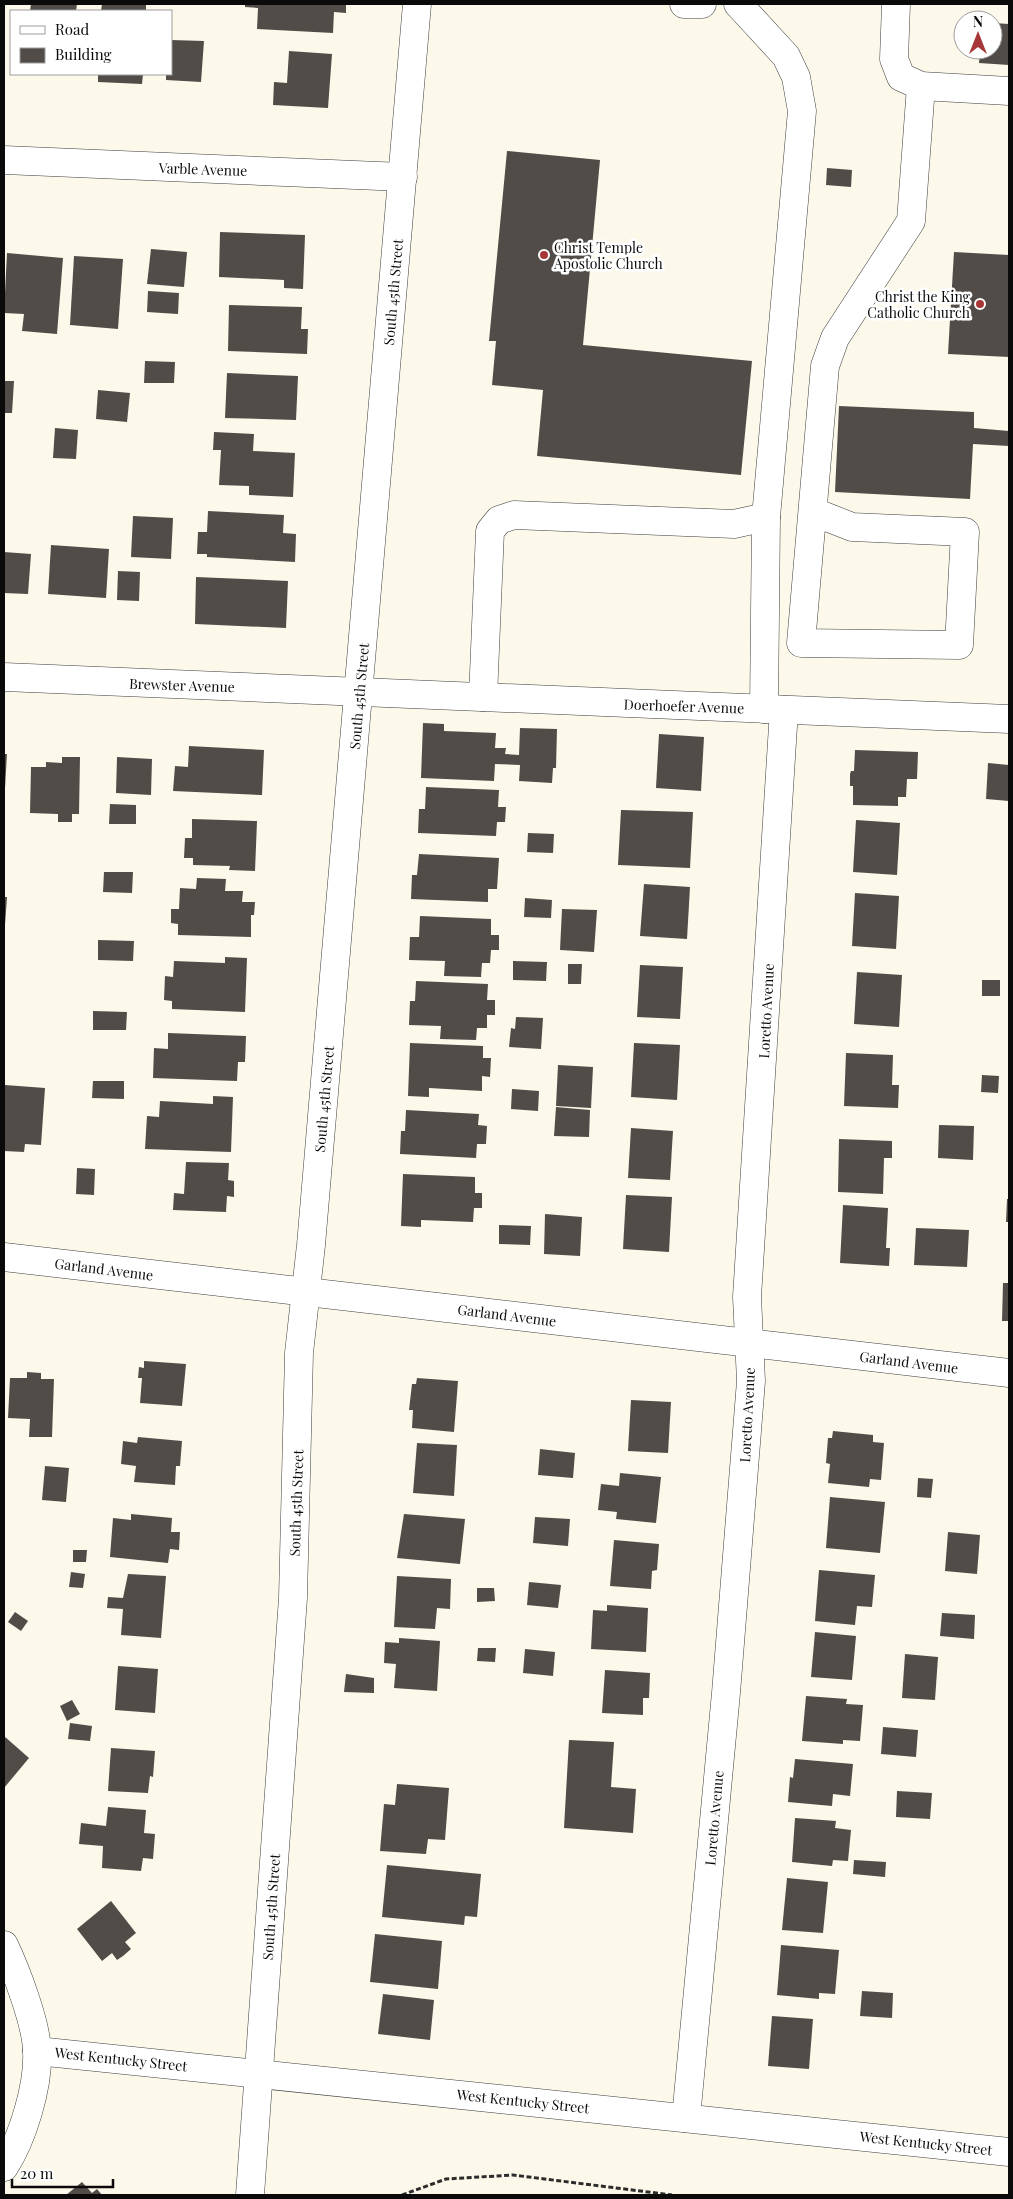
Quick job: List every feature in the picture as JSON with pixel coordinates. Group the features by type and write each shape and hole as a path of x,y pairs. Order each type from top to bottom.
{"street":[{"name":"South 45th Street","path":"250,2195 293,1598 298,1353 311,1245 360,692 417,4"},
{"path":"684,4 702,4"},
{"name":"Loretto Avenue","path":"686,2118 726,1694 751,1381 747,1297 774,709 766,517 802,111 796,77 786,56 738,4"},
{"path":"896,4 894,59 901,77 922,86 1009,91"},
{"path":"814,512 852,527 965,532 959,645 801,643 814,512 825,366 836,338 911,221 922,86"},
{"name":"Varble Avenue","path":"4,160 403,177"},
{"path":"482,697 490,531 499,520 514,515 734,524 766,517"},
{"name":"Brewster Avenue","path":"4,677 360,692"},
{"name":"Doerhoefer Avenue","path":"360,692 1009,718"},
{"name":"Garland Avenue","path":"4,1257 1009,1373"},
{"path":"4,1945 29,2014 37,2050 26,2122 4,2167"},
{"name":"West Kentucky Street","path":"37,2050 1009,2152"}],"path":[{"path":"402,2195 446,2179 513,2175 672,2195"}],"building":[{"path":"31,4 77,4 76,10 30,10"},
{"path":"102,4 146,4 146,10 101,10"},
{"path":"245,4 346,4 346,13 334,12 333,33 257,29 258,8 245,7"},
{"path":"1003,24 1009,24 1009,65 979,63 979,60 1003,60"},
{"path":"172,40 204,41 201,82 166,80 166,75 172,75"},
{"path":"289,51 332,54 328,108 273,105 274,82 287,83"},
{"path":"98,75 143,75 142,84 98,82"},
{"name":"Christ Temple Apostolic Church","path":"507,151 600,160 583,345 752,361 741,475 537,456 543,390 492,385 496,341 489,341"},
{"path":"827,168 852,170 851,187 826,185"},
{"path":"220,232 305,235 303,289 284,288 284,280 219,277"},
{"path":"151,249 187,252 184,287 147,284"},
{"name":"Christ the King Catholic Church","path":"954,252 1009,255 1009,357 948,354"},
{"path":"7,253 63,258 57,334 22,331 24,314 4,313"},
{"path":"74,256 123,259 118,329 70,325"},
{"path":"148,291 179,293 178,314 147,312"},
{"path":"229,305 302,307 301,329 308,329 307,354 228,351"},
{"path":"145,361 175,362 174,383 144,383"},
{"path":"227,373 298,376 296,420 225,418"},
{"path":"4,381 14,381 12,413 4,413"},
{"path":"98,390 130,393 127,422 96,419"},
{"path":"839,406 974,412 974,428 1009,431 1009,446 973,444 970,499 835,492"},
{"path":"55,428 78,430 76,459 53,458"},
{"path":"214,432 254,434 253,451 295,453 293,497 249,495 249,486 219,485 221,450 213,450"},
{"path":"208,511 284,515 283,533 296,534 295,562 207,557 207,554 197,554 198,532 207,532"},
{"path":"133,516 173,518 171,559 131,557"},
{"path":"51,545 109,549 106,598 48,594"},
{"path":"4,552 31,554 28,594 4,593"},
{"path":"118,571 140,572 139,601 117,600"},
{"path":"196,577 288,581 286,628 195,624"},
{"path":"423,723 444,724 444,731 496,733 495,748 506,748 505,754 519,755 520,728 557,729 556,768 553,768 552,783 519,781 520,765 495,764 494,781 421,778"},
{"path":"659,734 704,737 701,791 656,788"},
{"path":"189,746 264,750 262,795 173,791 175,766 188,767"},
{"path":"855,750 918,752 917,779 907,779 906,797 898,797 898,806 853,805 853,786 850,786 850,774 851,771 854,771"},
{"path":"4,754 7,754 5,788 4,788"},
{"path":"62,757 80,757 79,814 72,814 72,822 58,822 58,814 30,813 31,767 46,767 46,762 62,763"},
{"path":"117,757 152,759 151,795 116,793"},
{"path":"988,763 1009,765 1009,801 986,799"},
{"path":"426,787 499,790 498,807 506,807 505,822 497,822 496,836 418,833 419,809 425,809"},
{"path":"110,804 136,805 136,824 109,824"},
{"path":"621,810 693,812 690,868 618,865"},
{"path":"192,819 257,821 255,871 229,870 230,866 193,865 193,858 184,858 185,838 192,838"},
{"path":"856,820 900,823 897,875 853,872"},
{"path":"528,833 554,834 553,853 527,852"},
{"path":"419,854 499,858 497,889 488,889 488,902 411,899 412,875 417,875"},
{"path":"104,872 133,872 132,893 103,892"},
{"path":"197,878 226,879 225,891 243,891 242,902 255,902 254,915 251,915 251,937 178,935 178,924 171,923 171,909 179,909 180,888 196,889"},
{"path":"644,884 690,887 687,939 640,936"},
{"path":"855,893 899,896 896,949 852,946"},
{"path":"4,897 7,897 5,925 4,925"},
{"path":"525,898 552,900 551,918 524,917"},
{"path":"562,909 597,910 594,952 560,950"},
{"path":"420,916 491,919 491,935 499,935 499,950 491,950 490,963 482,963 481,977 444,976 445,961 409,960 410,937 419,937"},
{"path":"98,940 134,941 133,961 98,960"},
{"path":"225,957 247,958 245,1012 172,1009 172,1001 164,1000 165,976 173,977 174,961 225,963"},
{"path":"513,961 547,962 546,981 513,980"},
{"path":"568,964 582,964 581,984 568,984"},
{"path":"640,965 683,967 680,1019 637,1017"},
{"path":"857,972 902,975 899,1027 854,1024"},
{"path":"982,980 1000,980 1000,996 982,996"},
{"path":"416,981 488,984 487,1000 495,1000 495,1015 487,1015 487,1028 477,1028 476,1040 440,1039 441,1026 409,1025 410,1001 415,1001"},
{"path":"93,1011 127,1012 126,1030 93,1030"},
{"path":"516,1017 543,1018 541,1049 509,1047 511,1028 515,1029"},
{"path":"168,1033 246,1036 245,1062 238,1062 237,1081 153,1078 154,1048 168,1049"},
{"path":"410,1043 483,1046 483,1058 491,1058 490,1077 482,1076 482,1091 429,1088 429,1097 408,1096"},
{"path":"634,1043 680,1045 677,1100 631,1097"},
{"path":"846,1053 893,1055 892,1085 899,1085 898,1108 844,1106"},
{"path":"558,1065 593,1067 591,1108 556,1106"},
{"path":"982,1075 999,1076 998,1093 981,1092"},
{"path":"93,1081 124,1081 124,1099 92,1098"},
{"path":"5,1085 45,1088 41,1145 25,1144 24,1152 4,1151"},
{"path":"512,1089 539,1091 538,1111 511,1109"},
{"path":"213,1096 233,1097 231,1152 145,1149 147,1116 159,1117 160,1101 213,1104"},
{"path":"556,1107 590,1110 589,1137 554,1136"},
{"path":"406,1110 479,1114 478,1125 487,1126 486,1144 477,1144 476,1158 400,1154 401,1131 405,1131"},
{"path":"939,1125 974,1126 973,1160 938,1158"},
{"path":"631,1128 673,1131 670,1180 628,1178"},
{"path":"839,1139 892,1141 892,1158 884,1158 883,1194 838,1192"},
{"path":"186,1162 229,1163 228,1180 234,1181 234,1197 227,1196 226,1212 173,1210 174,1193 184,1194"},
{"path":"77,1168 95,1169 94,1195 76,1194"},
{"path":"403,1174 475,1177 475,1193 482,1193 482,1208 474,1208 473,1222 421,1220 421,1227 401,1226"},
{"path":"626,1195 672,1197 669,1252 623,1249"},
{"path":"1007,1199 1009,1199 1009,1222 1006,1222"},
{"path":"843,1205 888,1208 886,1248 890,1248 889,1266 840,1263"},
{"path":"545,1214 582,1217 580,1256 544,1254"},
{"path":"499,1225 531,1226 530,1245 499,1244"},
{"path":"916,1228 969,1230 967,1267 914,1265"},
{"path":"1003,1283 1009,1283 1009,1321 1002,1321"},
{"path":"144,1361 186,1364 182,1406 140,1403 142,1378 138,1378 139,1367 144,1368"},
{"path":"27,1372 41,1373 41,1379 54,1379 52,1437 29,1437 30,1419 8,1418 10,1378 27,1378"},
{"path":"417,1378 458,1381 454,1432 412,1428 413,1410 409,1410 412,1384 416,1384"},
{"path":"631,1400 671,1402 668,1453 628,1451"},
{"path":"833,1431 873,1435 873,1442 884,1443 881,1480 870,1479 869,1487 828,1483 830,1464 826,1463 828,1438 832,1438"},
{"path":"138,1437 182,1441 180,1466 176,1466 175,1485 134,1482 136,1466 121,1464 123,1441 137,1443"},
{"path":"417,1443 457,1445 454,1496 413,1493"},
{"path":"540,1449 575,1453 573,1478 538,1475"},
{"path":"45,1466 69,1468 66,1502 42,1500"},
{"path":"620,1473 661,1477 656,1523 616,1519 617,1512 598,1510 601,1484 619,1486"},
{"path":"918,1478 933,1479 931,1498 917,1497"},
{"path":"830,1497 885,1502 880,1553 826,1548"},
{"path":"131,1514 172,1518 171,1532 180,1532 179,1550 170,1549 168,1563 110,1557 113,1518 131,1520"},
{"path":"404,1514 465,1519 460,1564 397,1558"},
{"path":"535,1517 570,1519 568,1546 533,1543"},
{"path":"948,1532 980,1535 977,1574 945,1571"},
{"path":"614,1540 659,1544 657,1570 652,1571 651,1589 610,1586"},
{"path":"73,1550 87,1550 86,1562 73,1562"},
{"path":"819,1570 875,1575 872,1607 857,1606 855,1625 815,1621"},
{"path":"71,1572 85,1574 83,1588 69,1587"},
{"path":"128,1574 166,1576 161,1638 121,1635 123,1609 107,1608 108,1597 123,1598"},
{"path":"397,1576 451,1579 450,1609 437,1608 435,1629 394,1627"},
{"path":"529,1582 561,1585 558,1608 527,1605"},
{"path":"477,1588 494,1588 495,1601 477,1602"},
{"path":"607,1605 648,1608 646,1652 591,1649 593,1610 607,1611"},
{"path":"15,1612 28,1621 21,1631 8,1622"},
{"path":"942,1613 975,1615 974,1639 940,1636"},
{"path":"815,1632 856,1636 852,1680 811,1677"},
{"path":"399,1638 440,1641 437,1691 394,1688 396,1664 384,1663 385,1642 399,1643"},
{"path":"478,1648 496,1648 495,1662 477,1661"},
{"path":"525,1649 555,1652 553,1676 523,1673"},
{"path":"905,1654 938,1657 935,1700 902,1698"},
{"path":"118,1666 158,1669 155,1713 115,1710"},
{"path":"605,1670 650,1673 649,1698 643,1698 643,1715 602,1713"},
{"path":"346,1674 374,1678 374,1693 344,1692"},
{"path":"806,1696 847,1699 846,1704 863,1705 860,1741 843,1740 843,1744 802,1741"},
{"path":"72,1700 80,1714 67,1721 60,1706"},
{"path":"70,1723 92,1726 90,1741 68,1739"},
{"path":"883,1727 918,1730 916,1757 881,1754"},
{"path":"4,1736 29,1758 4,1788"},
{"path":"569,1740 614,1742 611,1787 636,1789 633,1833 564,1828"},
{"path":"111,1748 155,1751 153,1777 150,1776 148,1793 108,1791"},
{"path":"795,1759 853,1764 850,1796 833,1794 832,1806 788,1802 790,1777 793,1778"},
{"path":"397,1784 449,1788 445,1840 428,1839 426,1854 380,1851 384,1804 395,1805"},
{"path":"897,1791 932,1793 930,1819 896,1817"},
{"path":"108,1807 146,1810 144,1833 155,1834 153,1859 143,1858 141,1871 102,1868 103,1846 79,1844 81,1823 106,1826"},
{"path":"795,1818 836,1821 835,1828 851,1830 848,1861 833,1860 832,1866 792,1862"},
{"path":"854,1860 886,1862 885,1877 853,1874"},
{"path":"387,1865 481,1874 477,1917 465,1916 464,1925 382,1917"},
{"path":"787,1878 828,1882 823,1933 782,1930"},
{"path":"111,1901 136,1933 125,1942 131,1949 123,1956 117,1960 112,1953 102,1961 77,1929"},
{"path":"375,1934 442,1941 438,1989 370,1982"},
{"path":"781,1945 839,1950 835,1994 819,1993 819,1999 777,1995"},
{"path":"862,1991 893,1993 892,2018 860,2016"},
{"path":"383,1994 434,2000 430,2040 378,2034"},
{"path":"772,2016 813,2019 809,2069 768,2066"},
{"path":"82,2182 92,2193 97,2189 102,2195 66,2195"}],"place":[{"name":"Christ Temple Apostolic Church","path":"544,255"},
{"name":"Christ the King Catholic Church","path":"980,304"}]}
